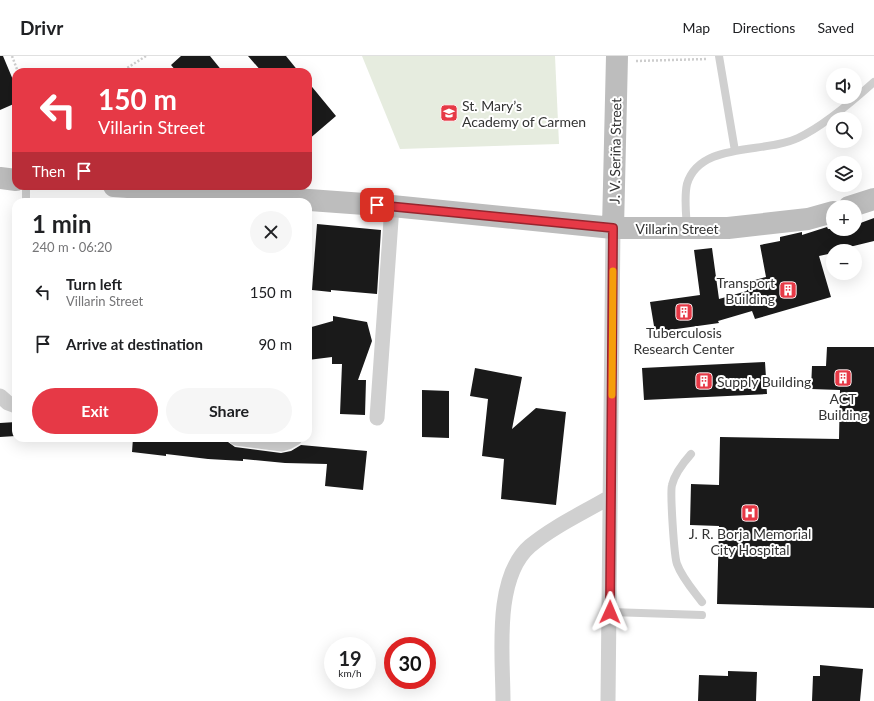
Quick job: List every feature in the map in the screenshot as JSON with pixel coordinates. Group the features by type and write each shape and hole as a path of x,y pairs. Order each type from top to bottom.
{"main road":[{"name":"J. V. Seriña Street","path":"613,228 617,59"},
{"path":"0,178 12,180"},
{"name":"Villarin Street","path":"124,190 136,195 167,190"},
{"name":"Villarin Street","path":"190,190 236,198"},
{"path":"862,202 874,198"},
{"name":"Villarin Street","path":"312,202 392,206 613,228 728,228 768,225 808,219 826,214"}],"street":[{"path":"376,418 392,206"},
{"name":"J. V. Seriña Street","path":"608,701 613,228"},
{"path":"0,396 12,404"},
{"path":"267,442 282,444 288,442"},
{"path":"503,701 503,610 510,578 517,562 529,547 554,528 610,497"}],"lane":[{"path":"720,57 735,151"},
{"path":"687,228 686,194 688,184 693,173 706,159 735,151 774,146 798,138 852,100 874,82"},
{"path":"691,454 677,471 671,486 674,544 677,563 686,580 702,602"},
{"path":"610,612 702,615"}],"path":[{"path":"12,56 16,68"},
{"path":"128,68 146,56"},
{"path":"617,59 720,57"}],"shaded area":[{"path":"362,56 555,56 559,144 400,149"}],"building":[{"path":"0,56 3,56 12,77 12,105 0,110"},
{"path":"181,56 210,56 220,68 174,68 171,65"},
{"path":"248,56 286,56 296,68 258,68"},
{"path":"312,87 336,116 312,137"},
{"path":"874,218 874,241 862,244 826,244 826,254 819,256 831,297 755,319 752,311 718,321 719,323 655,332 650,302 700,295 694,250 712,248 719,299 747,291 744,283 766,277 760,245 780,241 780,237 802,232 802,235 826,227 826,236 862,236 862,222"},
{"path":"317,224 381,230 377,294 312,290"},
{"path":"333,316 367,322 372,341 358,380 366,380 365,415 340,414 342,364 332,364 332,357 312,360 312,327 333,321"},
{"path":"827,347 874,347 874,608 717,604 719,526 690,525 691,484 719,485 720,437 839,439 840,390 811,389 812,366 826,366"},
{"name":"Supply Building","path":"765,362 767,394 644,400 642,368"},
{"path":"475,368 522,377 512,429 536,408 566,412 556,505 501,499 504,459 482,456 488,399 470,396"},
{"path":"422,390 449,391 449,438 422,437"},
{"path":"12,422 12,436 0,437 0,423"},
{"path":"133,442 228,442 235,447 281,453 291,451 301,445 367,451 363,490 325,486 327,464 285,463 243,459 243,461 208,459 132,452"},
{"path":"820,665 863,669 860,701 812,701 813,676 820,676"},
{"path":"728,671 757,672 756,701 698,701 699,675 728,676"}],"slow traffic":[{"path":"612,395 613,271"}],"place":[{"name":"St. Mary’s Academy of Carmen","path":"449,113"},
{"name":"Transport Building","path":"788,290"},
{"name":"Tuberculosis Research Center","path":"684,312"},
{"name":"ACT Building","path":"843,378"},
{"name":"Supply Building","path":"704,381"},
{"name":"J. R. Borja Memorial City Hospital","path":"750,513"}],"route":[{"path":"377,205 613,228 610,612"}]}
